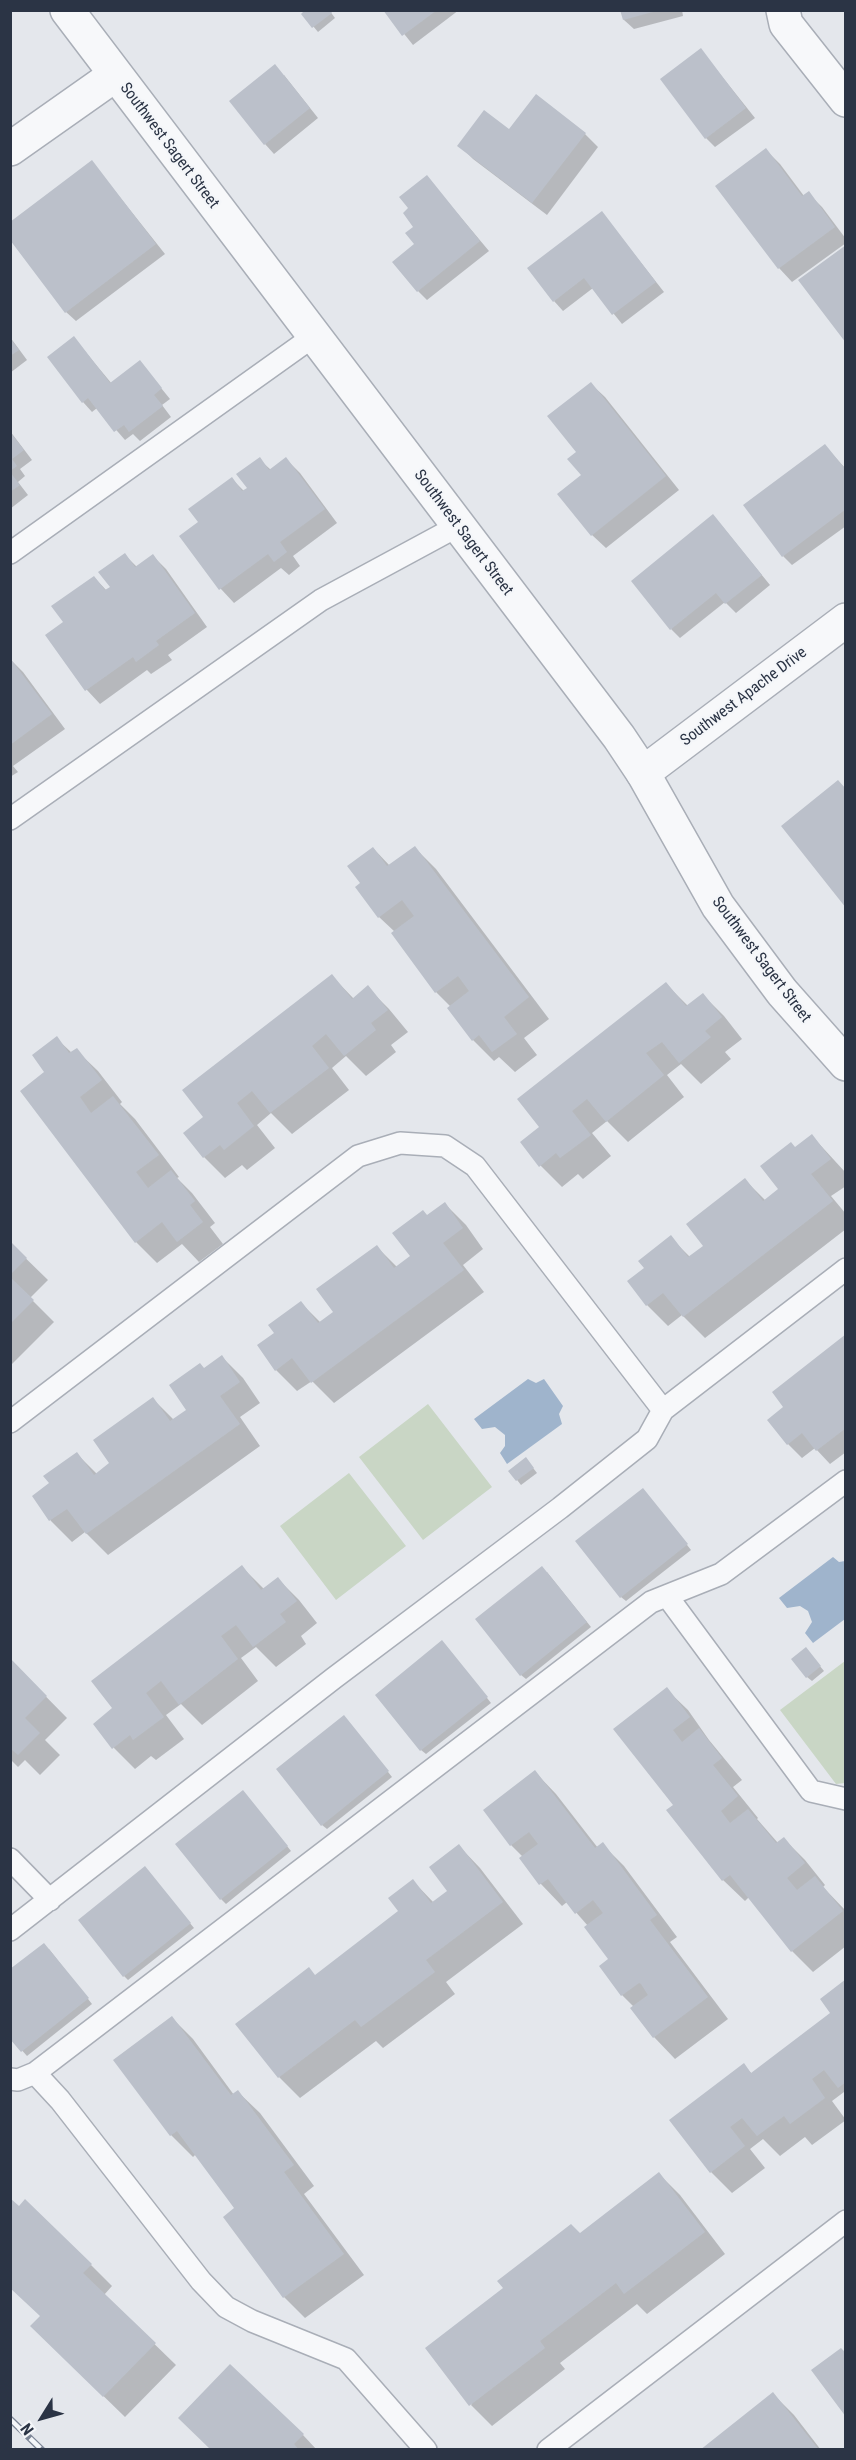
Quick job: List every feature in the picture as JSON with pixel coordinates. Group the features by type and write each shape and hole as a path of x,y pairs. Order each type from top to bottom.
{"street":[{"name":"Southwest Sagert Street","path":"67,10 619,738 643,773 718,906 782,992 846,1064"},
{"path":"783,10 786,24 846,100"},
{"path":"10,149 115,75"},
{"name":"Southwest Apache Drive","path":"643,773 846,620"}],"lane":[{"path":"10,553 314,336"},
{"path":"10,819 321,600 458,526"},
{"path":"10,1422 358,1156 400,1143 445,1146 475,1166 663,1410"},
{"path":"10,1930 647,1439 663,1410 846,1269"},
{"path":"10,2079 18,2080 35,2073 651,1602 721,1574 846,1480"},
{"path":"667,1596 811,1791 846,1799"},
{"path":"10,1859 50,1900"},
{"path":"35,2073 60,2100 201,2281 226,2307 252,2321 346,2359 426,2450"},
{"path":"548,2450 846,2222"}],"green space":[{"path":"428,1404 492,1487 423,1540 359,1457"},
{"path":"349,1473 406,1546 336,1600 280,1526"},
{"path":"845,1661 845,1783 836,1784 780,1710"}],"water":[{"path":"528,1379 536,1383 544,1379 563,1406 559,1414 562,1424 507,1464 500,1453 505,1446 505,1435 495,1427 482,1429 474,1419"},
{"path":"833,1557 839,1562 845,1561 845,1619 813,1643 805,1633 812,1622 808,1611 800,1606 787,1608 779,1598"}],"building":[{"path":"305,10 330,10 332,13 312,28 301,14"},
{"path":"383,10 437,10 402,36"},
{"path":"620,10 656,10 656,11 623,20"},
{"path":"701,48 746,108 705,139 660,79"},
{"path":"275,64 310,108 264,145 229,101"},
{"path":"536,94 586,133 532,203 457,146 484,110 509,129"},
{"path":"766,148 802,196 809,191 835,227 778,269 715,186"},
{"path":"92,160 156,244 65,313 10,240 10,222"},
{"path":"427,175 480,241 417,292 392,262 414,244 405,233 413,227 403,213 408,208 399,197"},
{"path":"602,211 656,282 612,315 584,278 553,302 527,268"},
{"path":"846,245 846,343 798,280"},
{"path":"74,336 110,383 140,360 162,388 154,395 163,406 129,432 124,425 114,432 88,398 82,403 47,357"},
{"path":"10,338 19,350 10,356"},
{"path":"591,382 666,476 591,536 557,494 581,475 567,459 576,452 547,416"},
{"path":"10,432 24,450 12,459 17,466 10,471"},
{"path":"825,444 846,470 846,509 782,557 743,505"},
{"path":"260,457 269,470 286,457 325,509 280,542 287,552 274,562 268,554 219,590 179,536 198,522 188,509 232,477 242,491 247,488 236,474"},
{"path":"10,472 20,485 10,492"},
{"path":"713,514 762,575 725,604 716,593 670,630 631,581"},
{"path":"125,553 135,567 153,554 195,613 156,641 159,645 136,662 133,657 85,691 45,635 63,622 51,606 94,576 105,590 110,587 98,572"},
{"path":"10,658 52,714 10,745"},
{"path":"838,780 846,789 846,908 781,826"},
{"path":"415,846 529,997 504,1017 517,1034 492,1052 479,1035 472,1041 447,1008 469,991 458,976 435,993 391,933 414,916 402,900 378,918 355,887 360,883 347,866 373,847 387,866"},
{"path":"332,974 352,999 368,985 388,1010 371,1023 376,1030 344,1056 326,1034 312,1046 329,1068 270,1113 252,1091 237,1103 254,1126 224,1150 220,1145 203,1158 183,1133 203,1117 182,1090"},
{"path":"666,982 686,1006 703,993 722,1017 705,1031 711,1037 679,1063 662,1042 646,1053 664,1075 606,1122 587,1099 572,1111 591,1135 560,1158 556,1153 539,1167 520,1142 539,1127 517,1099"},
{"path":"57,1036 69,1053 77,1048 102,1080 80,1097 91,1113 113,1096 159,1155 136,1172 148,1188 171,1170 195,1201 190,1205 203,1222 177,1242 162,1222 135,1243 20,1091 44,1072 32,1055"},
{"path":"812,1134 831,1159 811,1174 833,1201 683,1317 663,1293 646,1306 627,1281 644,1268 638,1261 671,1235 688,1257 703,1246 686,1224 745,1178 763,1201 778,1189 760,1166 791,1142 795,1147"},
{"path":"445,1202 463,1228 443,1243 464,1270 311,1383 292,1358 275,1371 257,1345 274,1333 268,1325 301,1301 318,1323 333,1312 316,1289 377,1245 394,1268 410,1256 392,1233 423,1210 427,1215"},
{"path":"10,1241 27,1258 10,1275"},
{"path":"10,1277 34,1300 10,1324"},
{"path":"846,1334 846,1428 816,1451 802,1433 787,1445 767,1420 783,1407 772,1392"},
{"path":"222,1355 240,1382 220,1396 240,1424 86,1534 67,1509 49,1521 32,1496 49,1483 43,1476 77,1452 94,1475 109,1463 93,1440 153,1397 170,1421 186,1410 169,1385 200,1363 204,1368"},
{"path":"526,1457 534,1468 516,1481 508,1471"},
{"path":"643,1488 688,1544 620,1598 575,1541"},
{"path":"242,1565 261,1590 278,1577 297,1601 280,1614 286,1622 253,1647 236,1625 221,1636 238,1659 179,1705 161,1681 146,1693 164,1717 133,1740 130,1735 112,1749 93,1724 112,1708 91,1681"},
{"path":"542,1566 587,1622 520,1676 475,1619"},
{"path":"442,1640 488,1697 420,1751 375,1695"},
{"path":"806,1647 821,1666 806,1678 791,1659"},
{"path":"10,1658 47,1696 25,1718 40,1733 18,1755 10,1748"},
{"path":"667,1687 690,1717 673,1730 682,1742 699,1728 722,1758 713,1765 738,1796 721,1811 730,1823 748,1809 776,1843 784,1837 805,1863 787,1878 797,1890 815,1876 843,1911 791,1952 730,1875 722,1881 666,1810 673,1805 613,1729"},
{"path":"344,1715 389,1771 321,1826 276,1769"},
{"path":"535,1770 595,1848 603,1842 657,1915 650,1920 708,1997 653,2038 630,2008 648,1995 641,1984 639,1983 621,1996 599,1966 608,1959 584,1927 603,1913 593,1900 575,1914 548,1879 539,1885 519,1858 538,1844 529,1832 510,1846 483,1810"},
{"path":"243,1790 288,1846 220,1900 175,1844"},
{"path":"459,1844 503,1902 426,1960 435,1972 361,2027 355,2020 278,2078 235,2024 309,1967 315,1975 398,1911 388,1898 413,1879 431,1903 447,1891 429,1867"},
{"path":"145,1866 191,1923 123,1977 78,1920"},
{"path":"44,1943 89,1998 21,2052 10,2039 10,1969"},
{"path":"846,1979 846,2082 838,2088 824,2070 812,2079 825,2098 790,2124 784,2116 757,2136 742,2118 730,2127 745,2146 710,2173 669,2120 744,2063 751,2073 830,2013 820,1999"},
{"path":"172,2016 231,2095 238,2090 294,2165 284,2172 344,2254 283,2298 223,2217 234,2208 177,2131 170,2136 113,2060"},
{"path":"659,2172 705,2232 624,2294 616,2283 540,2341 545,2348 469,2406 425,2348 503,2288 497,2281 571,2224 580,2233"},
{"path":"10,2198 19,2206 25,2199 92,2264 83,2273 156,2343 103,2397 30,2326 40,2316 10,2288"},
{"path":"841,2348 846,2353 846,2417 811,2370"},
{"path":"230,2364 304,2434 294,2444 299,2450 211,2450 178,2418"},
{"path":"773,2392 819,2450 700,2450"}],"railway":[{"path":"10,2419 42,2450"}]}
